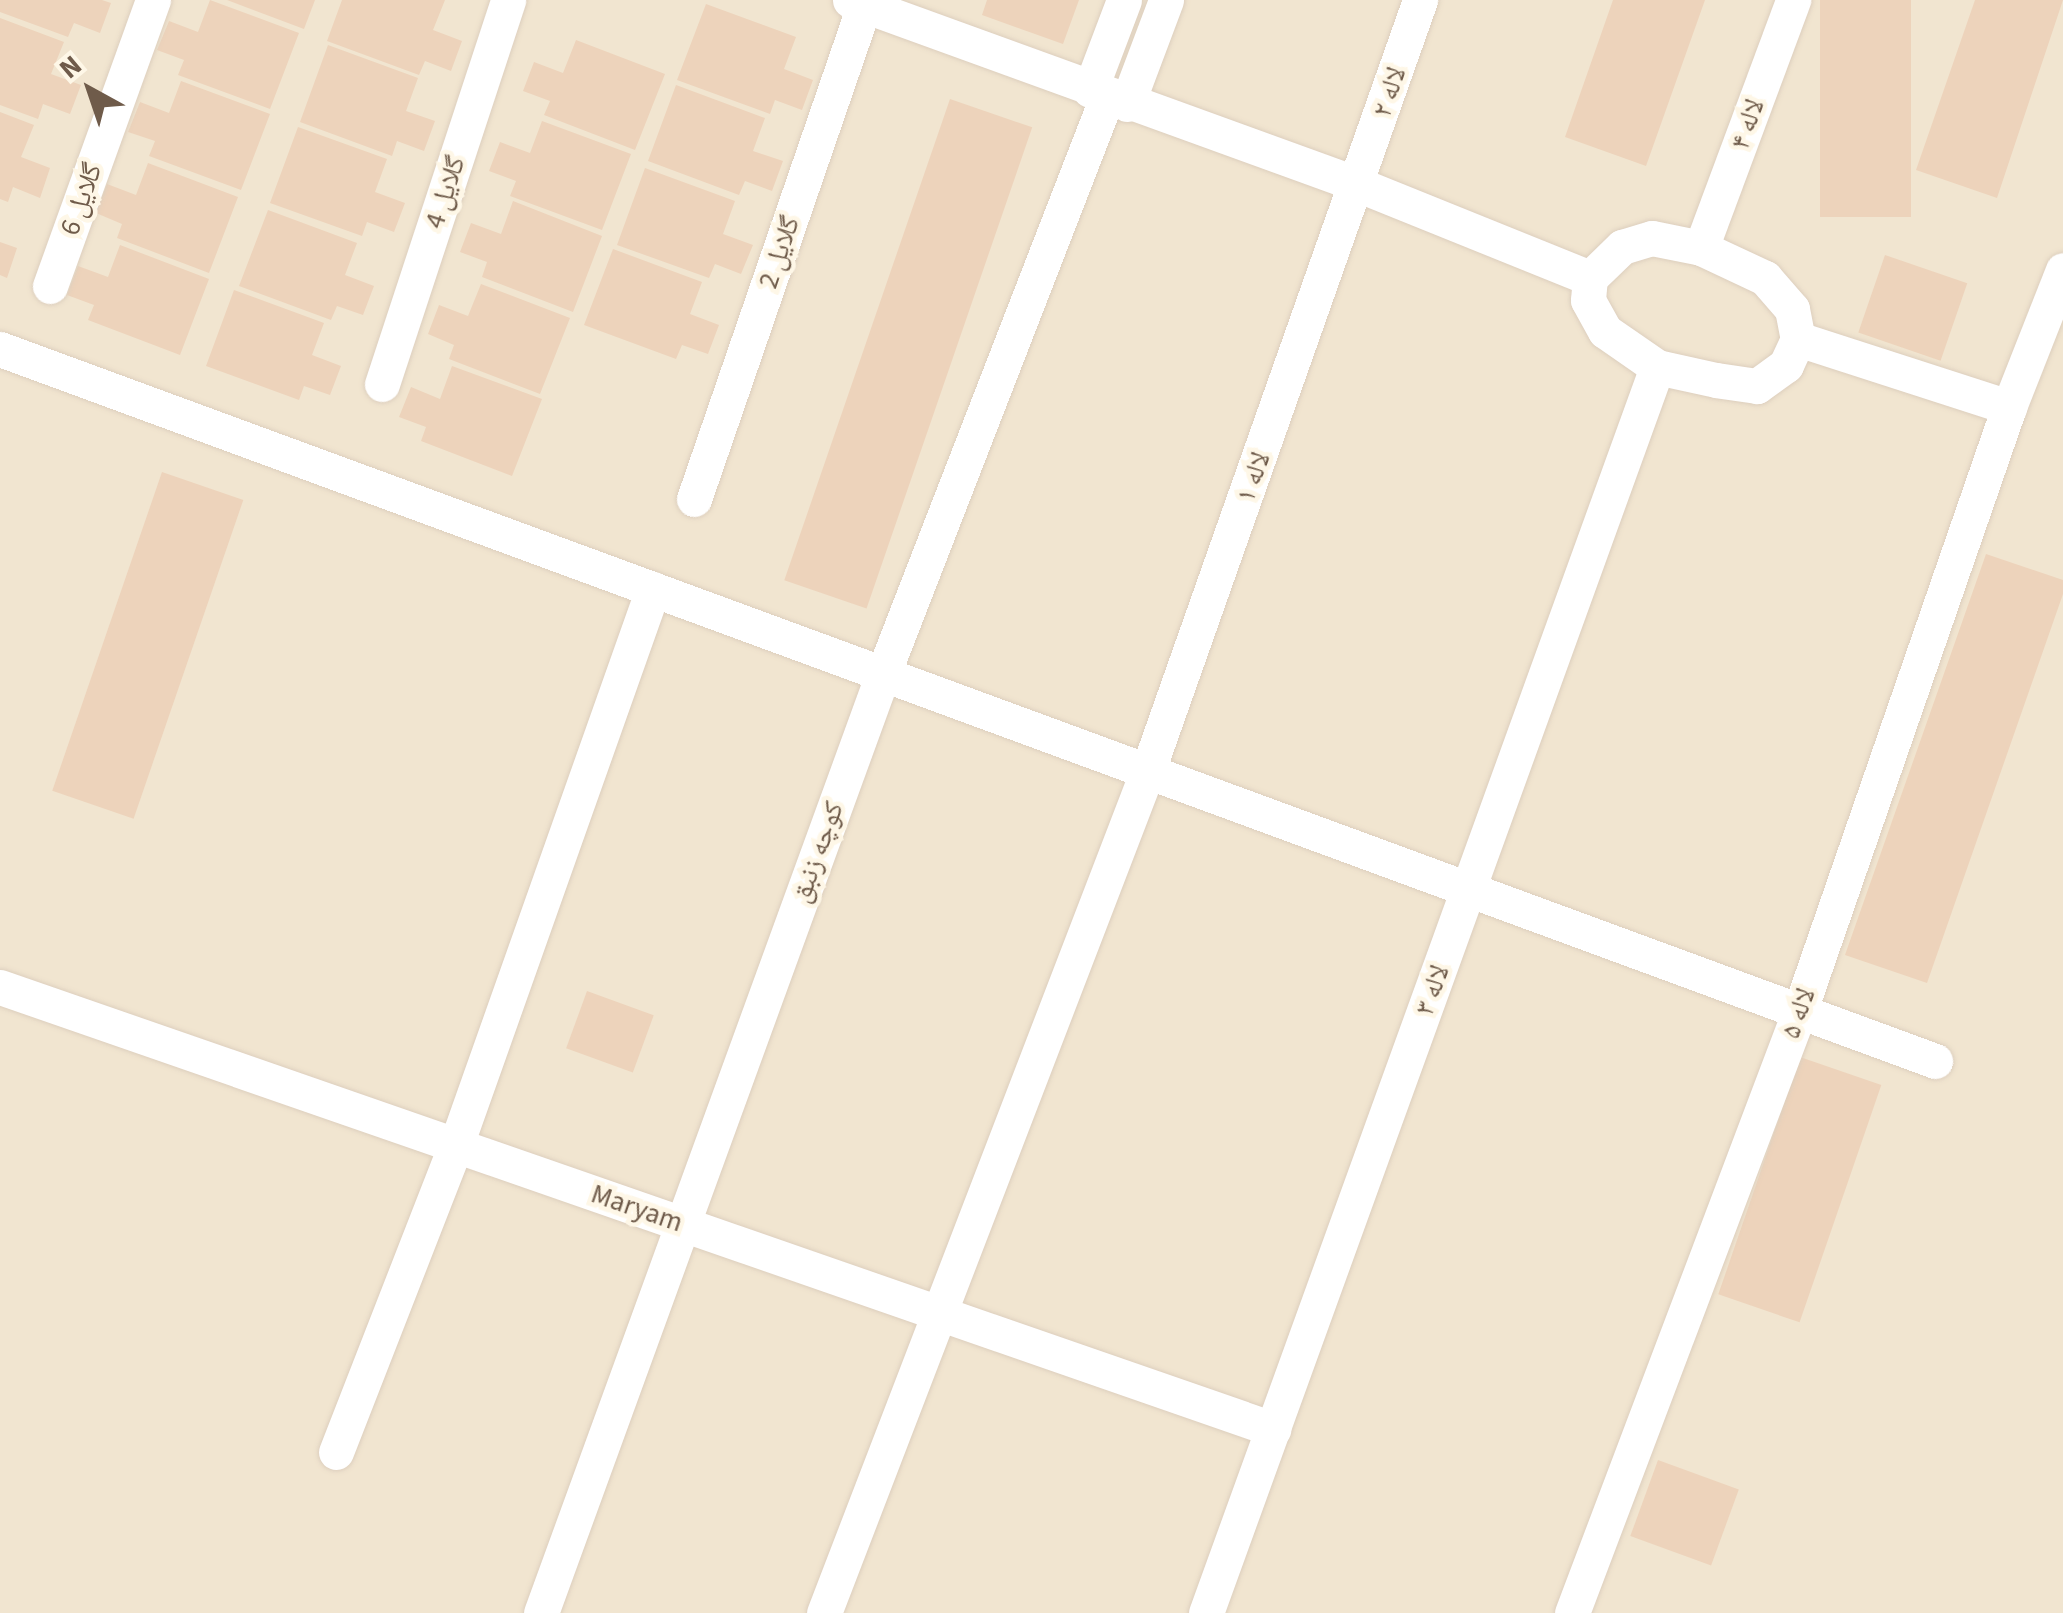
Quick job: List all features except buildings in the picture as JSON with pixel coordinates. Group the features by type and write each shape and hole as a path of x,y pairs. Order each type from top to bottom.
{"street":[{"name":"گلایل 6","path":"50,286 153,0"},
{"name":"گلایل 4","path":"382,384 508,0"},
{"path":"1108,97 1124,0"},
{"path":"1108,97 1166,0"},
{"name":"لاله ۲","path":"1358,184 1420,0"},
{"name":"لاله ۴","path":"1701,248 1792,0"},
{"path":"860,2 1108,97 1358,184 1590,278"},
{"name":"گلایل 2","path":"694,499 860,2"},
{"name":"کوچه زنبق","path":"541,1613 883,674 1108,97"},
{"name":"لاله ۱","path":"824,1613 1148,770 1358,184"},
{"path":"1652,238 1701,248 1764,278 1792,309 1798,339 1786,366 1757,386 1658,367 1605,332 1588,300 1590,278 1622,246 1652,238"},
{"name":"لاله ۵","path":"1572,1613 1800,1010 2009,408 2063,270"},
{"path":"1798,339 2009,408"},
{"path":"3,359 653,588 1935,1060"},
{"name":"لاله ۳","path":"1206,1613 1658,367"},
{"path":"336,1452 456,1145 653,588"},
{"name":"Maryam","path":"0,987 1273,1429"}],"shaded area":[{"path":"0,0 2063,0 2063,1613 0,1613"}]}
